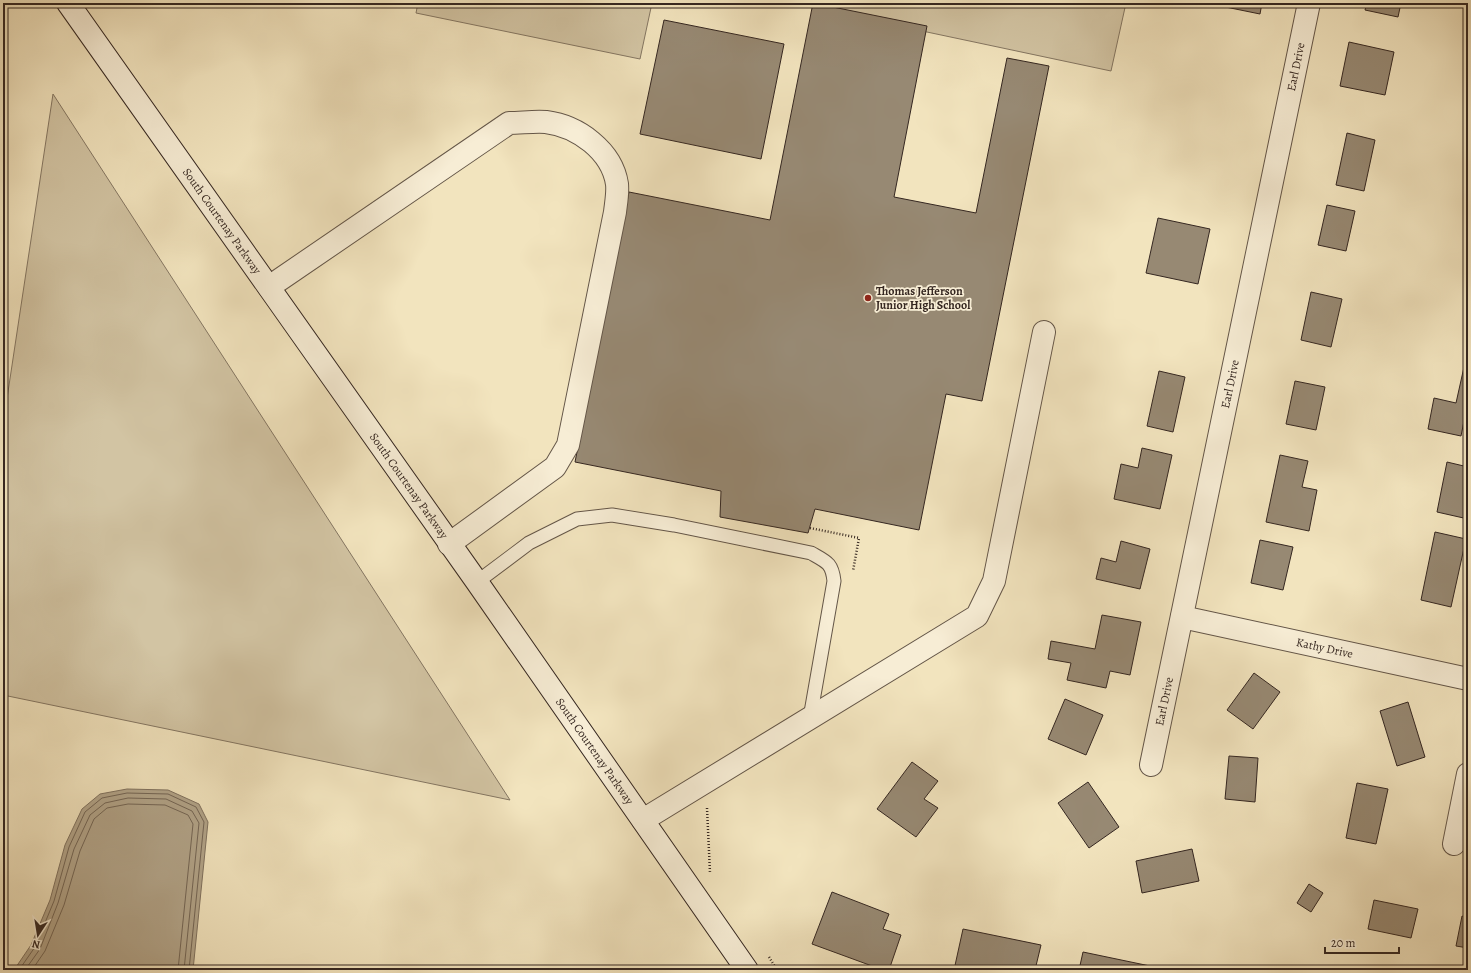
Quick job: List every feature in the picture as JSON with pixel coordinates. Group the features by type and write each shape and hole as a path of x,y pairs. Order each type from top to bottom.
{"street":[{"name":"South Courtenay Parkway","path":"68,3 477,582 747,970"},
{"name":"Earl Drive","path":"1151,765 1309,3"},
{"path":"269,287 509,123 546,122 577,131 596,145 612,166 617,185 615,212 568,445 555,467 449,544"},
{"path":"643,820 976,616 994,580 1044,332"},
{"name":"Kathy Drive","path":"1182,617 1468,679"},
{"path":"1454,844 1468,774"}],"lane":[{"path":"477,582 529,543 578,519 612,515 674,525 811,553 824,560 832,569 834,581 810,718"}],"path":[{"path":"706,782 710,874"}],"shaded area":[{"path":"418,3 652,3 640,59 416,13"},
{"path":"790,3 1126,3 1111,71"},
{"path":"53,94 510,800 3,695 3,425"}],"water":[{"path":"127,789 168,790 199,804 208,822 193,970 14,970 31,945 50,900 65,845 82,809 100,794"}],"building":[{"path":"813,3 927,26 894,197 976,213 1007,58 1049,66 982,401 946,394 919,530 815,509 808,533 720,517 721,491 575,462 629,192 770,220"},
{"path":"1206,3 1262,3 1260,14"},
{"path":"1367,3 1401,3 1398,17 1365,10"},
{"path":"664,20 784,44 761,159 640,134"},
{"path":"1349,42 1394,52 1385,95 1340,86"},
{"path":"1347,133 1375,140 1364,191 1336,185"},
{"path":"1327,205 1355,211 1346,251 1318,245"},
{"path":"1158,218 1210,229 1198,284 1146,273"},
{"path":"1311,292 1342,299 1331,347 1301,340"},
{"path":"1464,367 1468,368 1468,422 1464,421 1461,436 1428,429 1434,398 1456,403"},
{"path":"1159,371 1185,377 1173,432 1147,426"},
{"path":"1295,381 1325,387 1316,430 1286,424"},
{"path":"1142,448 1172,455 1160,509 1114,499 1121,464 1138,468"},
{"path":"1280,455 1308,461 1302,487 1317,490 1309,531 1266,522"},
{"path":"1447,462 1468,467 1468,519 1437,512"},
{"path":"1435,532 1466,539 1451,607 1421,600"},
{"path":"1260,540 1293,547 1283,590 1251,583"},
{"path":"1121,541 1150,549 1140,589 1096,579 1101,558 1116,562"},
{"path":"1102,615 1141,622 1130,675 1110,671 1106,688 1067,680 1071,663 1048,659 1051,641 1095,649"},
{"path":"1254,673 1280,692 1253,729 1227,710"},
{"path":"1065,699 1103,715 1086,755 1048,739"},
{"path":"1408,702 1425,757 1397,766 1380,711"},
{"path":"1229,756 1258,758 1255,802 1225,799"},
{"path":"912,762 938,781 924,799 938,808 916,837 877,809"},
{"path":"1088,782 1119,827 1089,848 1058,803"},
{"path":"1357,783 1388,789 1376,844 1346,838"},
{"path":"1192,849 1199,881 1142,893 1136,861"},
{"path":"1309,884 1323,893 1311,912 1297,903"},
{"path":"832,892 889,914 883,929 901,935 889,970 883,970 812,944"},
{"path":"1374,900 1418,909 1411,938 1368,929"},
{"path":"1462,916 1468,918 1468,948 1456,946"},
{"path":"963,929 1041,945 1035,970 954,970"},
{"path":"1083,952 1150,966 1149,970 1079,970"}],"place":[{"name":"Thomas Jefferson Junior High School","path":"868,298"}]}
